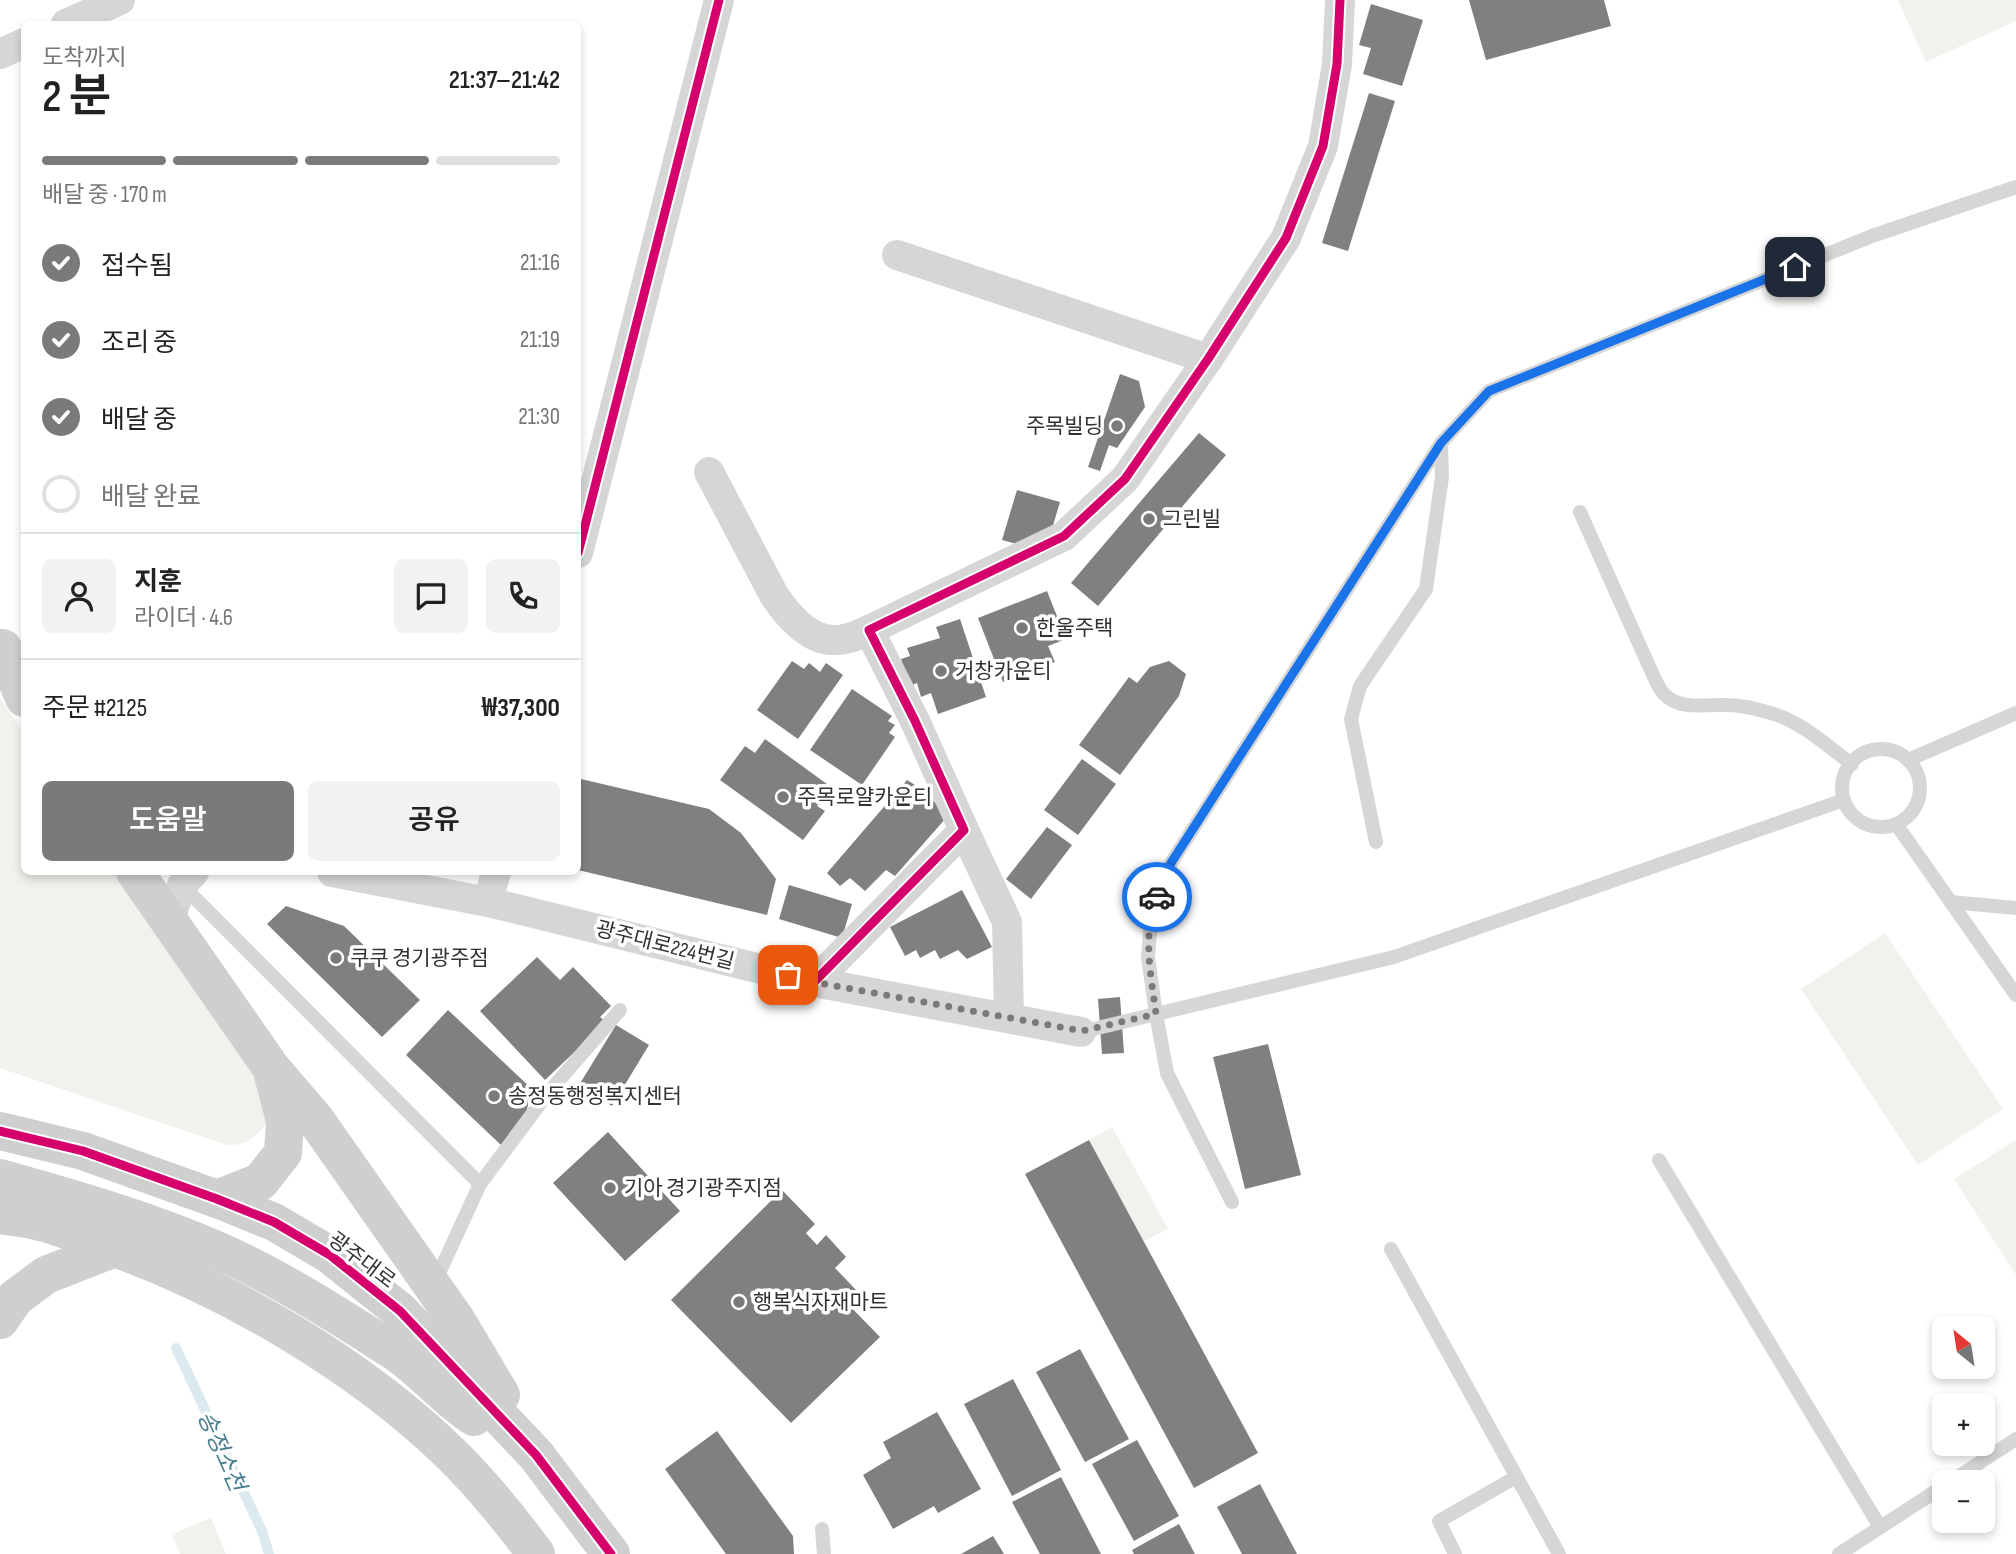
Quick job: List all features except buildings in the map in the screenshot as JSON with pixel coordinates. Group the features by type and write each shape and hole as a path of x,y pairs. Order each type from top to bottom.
{"street":[{"path":"73,21 120,0"},
{"path":"581,541 719,0"},
{"path":"709,472 774,595 786,612 817,636 833,641 851,638 869,630 1064,536 1125,479 1208,359 1286,238 1323,146 1337,64 1340,0"},
{"path":"0,54 21,44"},
{"path":"898,255 1208,359"},
{"path":"869,630 915,721 1007,922 1009,1018"},
{"path":"1,646 21,691"},
{"path":"814,982 964,830"},
{"name":"광주대로","path":"137,875 272,1069 315,1119 457,1321 536,1454 611,1554"},
{"name":"광주대로224번길","path":"347,875 488,902 814,982 1082,1031"},
{"path":"488,902 495,875"},
{"path":"169,920 188,878"},
{"path":"217,1199 260,1182 283,1153 285,1121 272,1069"},
{"name":"광주대로","path":"0,1131 83,1151 217,1199 274,1222 330,1255 400,1311 536,1454"},
{"path":"0,1178 71,1197 144,1222 213,1248 270,1277 396,1353 459,1408 536,1454"},
{"path":"0,1201 37,1221 156,1263 218,1292 314,1347 392,1402 451,1453 504,1511 536,1554"},
{"path":"0,1215 37,1221"},
{"path":"0,1320 15,1297 46,1275 115,1248"}],"lane":[{"path":"1232,1202 1167,1073 1148,957 1152,909 1171,863 1441,443 1489,391 1872,236 2016,187"},
{"path":"1376,842 1351,719 1360,686 1426,589 1442,477 1441,443"},
{"path":"1580,512 1663,693 1678,703 1701,707 1743,706 1776,714 1806,730 1852,764"},
{"path":"1908,760 2016,713"},
{"path":"1873,750 1886,750 1898,753 1908,760 1920,782 1920,795 1907,818 1883,827 1870,826 1849,811 1842,787 1845,774 1861,755 1873,750"},
{"path":"1082,1031 1394,957 1844,800"},
{"path":"1896,824 2016,995"},
{"path":"188,878 480,1184"},
{"path":"1951,902 2016,908"},
{"path":"432,1286 480,1184 548,1093 621,1010"},
{"path":"1659,1160 1880,1527"},
{"path":"1391,1249 1559,1554"},
{"path":"1968,1470 2016,1439"},
{"path":"1455,1554 1439,1521 1516,1477"},
{"path":"1839,1554 1932,1494"},
{"path":"822,1529 824,1554"}],"shaded area":[{"path":"1898,0 2016,0 2016,21 1926,62"},
{"path":"0,698 21,730 21,875 120,875 266,1090 273,1115 259,1132 248,1140 227,1145 0,1068"},
{"path":"1885,933 2003,1109 1918,1165 1801,989"},
{"path":"1112,1127 1168,1229 1144,1241 1089,1140"},
{"path":"2016,1140 2016,1275 1954,1179"},
{"path":"211,1518 226,1554 180,1554 172,1534"}],"waterway":[{"name":"송정소천","path":"176,1348 262,1531 269,1554"}],"cycle path":[{"path":"581,541 719,0"},
{"path":"814,982 964,830 915,721 869,630 1064,536 1125,479 1208,359 1286,238 1323,146 1337,64 1340,0"},
{"path":"0,1131 83,1151 217,1199 274,1222 330,1255 400,1311 536,1455 611,1554"}],"way so far":[{"path":"788,975 1082,1031 1156,1014 1148,957 1152,909 1157,897"}],"place":[{"name":"주목빌딩","path":"1117,426"},
{"name":"그린빌","path":"1149,519"},
{"name":"한울주택","path":"1022,628"},
{"name":"거창카운티","path":"941,671"},
{"name":"주목로얄카운티","path":"783,797"},
{"name":"쿠쿠 경기광주점","path":"336,958"},
{"name":"송정동행정복지센터","path":"494,1096"},
{"name":"기아 경기광주지점","path":"610,1188"},
{"name":"행복식자재마트","path":"739,1302"}],"route":[{"path":"1157,897 1171,863 1441,443 1489,391 1795,267"}]}
